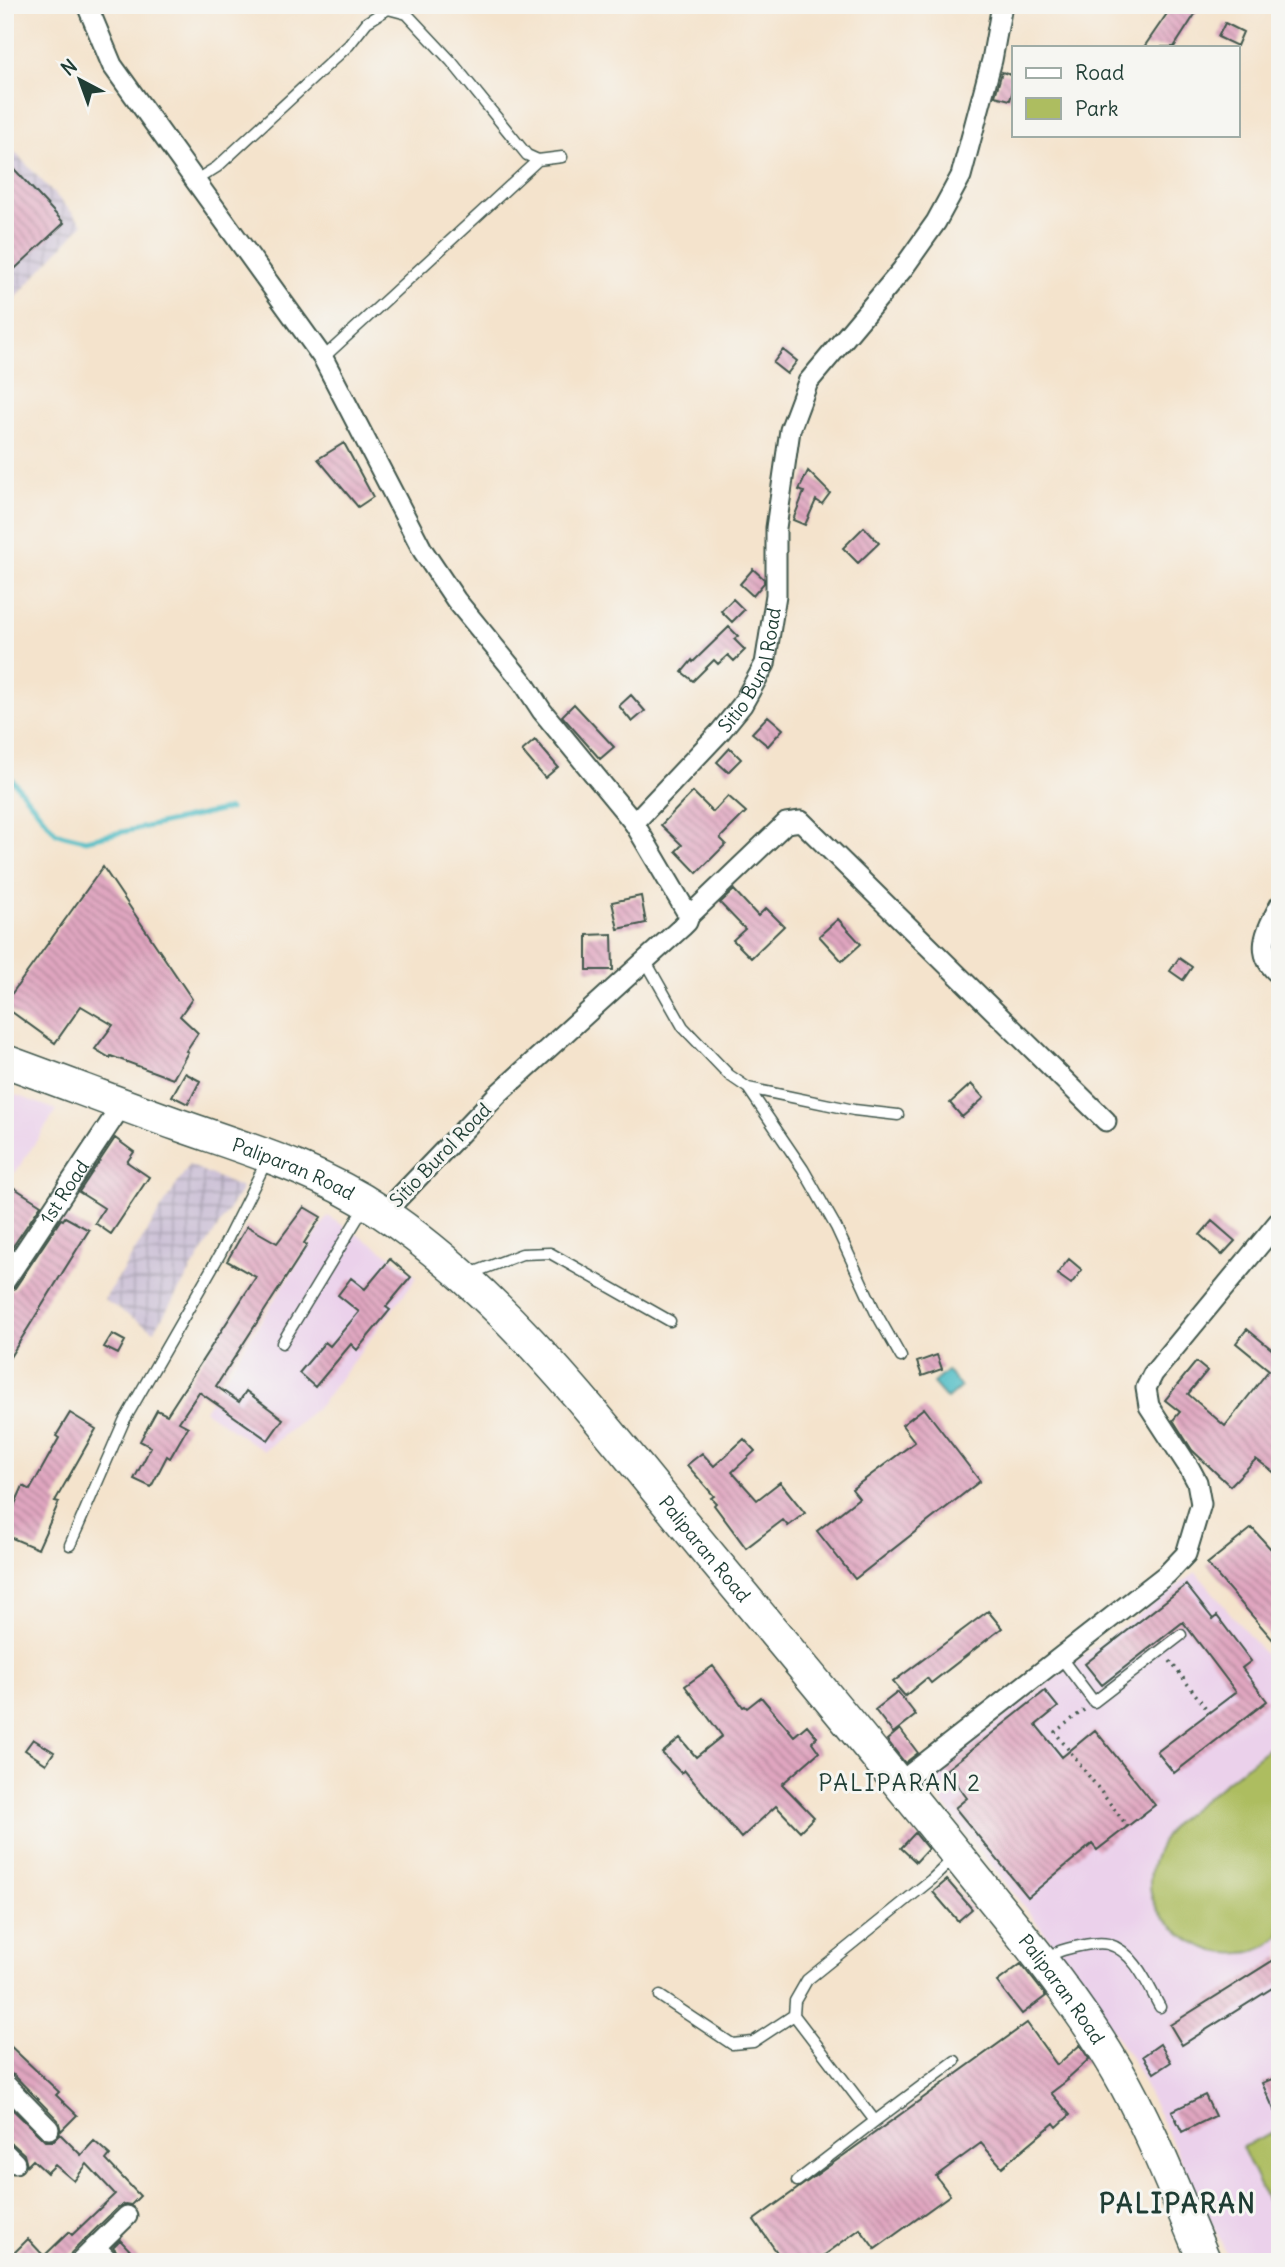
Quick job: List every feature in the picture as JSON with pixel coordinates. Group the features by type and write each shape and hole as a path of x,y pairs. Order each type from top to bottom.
{"main road":[{"name":"Paliparan Road","path":"5,1061 304,1171 376,1208 430,1246 490,1300 555,1370 898,1783 1082,2015 1118,2071 1205,2262"}],"street":[{"path":"88,5 112,65 323,359 423,551 456,600 523,682 542,711 634,823 690,916"},
{"name":"Sitio Burol Road","path":"634,823 720,732 742,705 765,664 776,594 776,528 790,430 808,383 902,271 936,222 961,176 992,60 1002,5"},
{"name":"Sitio Burol Road","path":"376,1208 687,922 690,916 786,823 801,821 1106,1121"},
{"path":"1280,905 1265,939 1264,956 1269,966 1280,975"},
{"name":"1st Road","path":"5,1281 122,1105"},
{"path":"898,1783 1167,1574 1186,1554 1201,1504 1197,1482 1149,1406 1146,1388 1153,1374 1280,1220"},
{"path":"5,2084 49,2129"},
{"path":"80,2262 127,2216"},
{"path":"95,2247 110,2262"}],"lane":[{"path":"196,180 217,167 349,45 367,22 387,9 407,15 451,61 527,155 538,160 562,157"},
{"path":"323,359 538,160"},
{"path":"645,961 683,1027 729,1075 748,1088 803,1168 836,1227 874,1311 901,1357"},
{"path":"748,1088 843,1108 898,1115"},
{"path":"70,1545 124,1421 220,1254 268,1156"},
{"path":"282,1343 376,1208"},
{"path":"464,1276 522,1254 550,1253 670,1321"},
{"path":"1061,1658 1094,1702 1181,1635"},
{"path":"876,2121 794,2015 795,2001 807,1980 931,1880 957,1855"},
{"path":"1041,1960 1058,1950 1094,1943 1106,1944 1125,1954 1137,1968 1160,2007"},
{"path":"660,1996 732,2044 753,2042 794,2015"},
{"path":"797,2181 955,2061"}],"path":[{"path":"1162,1650 1209,1712"},
{"path":"1094,1702 1055,1732 1128,1827"}],"shaded area":[{"path":"5,142 83,224 5,309"},
{"path":"5,1091 57,1110 15,1173 5,1169"},
{"path":"189,1165 242,1188 154,1331 104,1300"},
{"path":"328,1216 388,1254 417,1277 320,1405 264,1451 204,1410"},
{"path":"1196,1572 1280,1673 1280,2262 1231,2262 1131,2058 1058,1950 925,1780 1068,1667"}],"green space":[{"path":"1280,1739 1280,1935 1265,1947 1252,1952 1215,1951 1182,1934 1162,1916 1151,1893 1150,1881 1155,1857 1174,1823"},
{"path":"1280,2130 1280,2229 1242,2147"}],"water":[{"path":"947,1371 961,1387 947,1399 933,1383"}],"building":[{"path":"1173,5 1201,5 1175,46 1145,46"},
{"path":"1225,23 1243,32 1237,46 1218,37"},
{"path":"1002,72 1012,75 1010,100 995,96"},
{"path":"5,159 64,223 5,278"},
{"path":"783,350 797,361 787,374 773,363"},
{"path":"344,443 373,497 358,507 318,459"},
{"path":"808,471 830,493 822,504 816,500 805,525 793,520 804,492 799,490"},
{"path":"864,527 879,543 858,563 843,548"},
{"path":"753,569 764,579 764,583 753,596 740,584"},
{"path":"733,599 744,610 732,622 721,611"},
{"path":"729,627 738,636 734,639 745,650 734,661 728,655 718,664 714,660 693,681 682,672 692,660 693,662"},
{"path":"631,695 645,711 632,722 619,706"},
{"path":"574,704 614,747 600,759 562,716"},
{"path":"768,716 783,729 768,746 752,733"},
{"path":"535,740 558,767 545,778 522,751"},
{"path":"730,748 741,759 728,772 717,762"},
{"path":"693,792 713,812 728,796 746,812 720,838 726,844 697,873 676,851 682,845 661,825"},
{"path":"103,867 192,999 180,1016 198,1033 173,1079 111,1056 110,1058 95,1049 113,1025 81,1006 55,1043 5,1007 5,1003"},
{"path":"734,890 758,916 766,908 784,926 751,958 733,940 745,929 720,903"},
{"path":"641,896 646,923 618,929 612,902"},
{"path":"838,919 861,944 842,961 819,936"},
{"path":"612,934 613,970 587,970 587,935"},
{"path":"1179,958 1192,967 1183,980 1170,971"},
{"path":"185,1073 200,1081 188,1104 172,1096"},
{"path":"971,1084 984,1098 962,1117 950,1103"},
{"path":"115,1138 134,1152 127,1162 149,1177 111,1234 95,1223 104,1208 79,1192"},
{"path":"13,1187 41,1205 5,1258 5,1200"},
{"path":"304,1207 321,1217 304,1243 307,1245 216,1386 239,1402 246,1391 283,1419 268,1440 199,1392 179,1422 188,1427 170,1458 167,1456 151,1487 134,1479 151,1447 140,1441 157,1410 167,1415 256,1277 227,1261 247,1226 277,1243"},
{"path":"65,1217 89,1230 5,1365 5,1293 15,1288 61,1219"},
{"path":"1212,1221 1235,1241 1222,1255 1200,1235"},
{"path":"390,1259 411,1277 386,1307 390,1310 357,1350 351,1344 315,1387 299,1373 325,1342 330,1346 359,1312 338,1295 351,1278 365,1289"},
{"path":"1069,1259 1082,1270 1071,1284 1057,1274"},
{"path":"1247,1329 1280,1356 1280,1477 1256,1459 1230,1486 1192,1450 1173,1420 1180,1412 1165,1400 1196,1362 1207,1371 1188,1394 1225,1426 1269,1370 1236,1343"},
{"path":"112,1334 125,1341 118,1354 104,1347"},
{"path":"937,1355 942,1369 922,1376 917,1362"},
{"path":"924,1408 980,1481 855,1579 817,1531 859,1498 852,1489 915,1442 902,1425"},
{"path":"70,1413 96,1429 55,1501 59,1502 38,1549 5,1535 5,1526 23,1486 30,1490"},
{"path":"744,1439 755,1451 732,1472 757,1500 780,1482 805,1513 788,1526 783,1520 746,1548 714,1505 716,1503 711,1498 714,1496 687,1465 702,1453 714,1466"},
{"path":"1252,1528 1280,1559 1280,1648 1207,1564"},
{"path":"1186,1585 1213,1619 1217,1616 1251,1661 1242,1668 1267,1701 1174,1773 1157,1752 1236,1692 1183,1622 1102,1685 1085,1664"},
{"path":"988,1611 1002,1628 931,1683 927,1678 905,1696 893,1682"},
{"path":"713,1666 743,1707 747,1708 761,1697 794,1736 807,1725 817,1737 812,1742 819,1752 782,1784 814,1817 800,1831 776,1806 741,1838 684,1770 681,1773 662,1753 680,1738 696,1757 722,1736 685,1686"},
{"path":"1045,1691 1058,1707 1036,1725 1062,1757 1095,1730 1155,1805 1097,1850 1092,1844 1028,1897 955,1808 967,1798 946,1770"},
{"path":"898,1692 916,1715 893,1733 875,1710"},
{"path":"900,1729 918,1753 905,1763 887,1740"},
{"path":"33,1739 54,1752 46,1764 25,1750"},
{"path":"915,1833 928,1849 916,1862 901,1848"},
{"path":"947,1880 972,1909 958,1921 933,1892"},
{"path":"1280,1956 1280,1983 1182,2045 1170,2025"},
{"path":"1021,1964 1046,1996 1022,2014 997,1982"},
{"path":"1027,2023 1057,2065 1080,2045 1089,2059 1051,2093 1070,2115 1057,2127 1054,2123 1002,2167 981,2143 936,2176 950,2195 875,2249 860,2229 815,2262 784,2262 754,2220"},
{"path":"5,2041 59,2092 56,2095 77,2115 61,2131 58,2120 14,2075 5,2072"},
{"path":"1160,2044 1171,2062 1154,2073 1143,2056"},
{"path":"1280,2076 1280,2123 1262,2083"},
{"path":"1205,2095 1215,2116 1182,2132 1172,2111"},
{"path":"5,2102 45,2141 53,2141 60,2134 81,2155 94,2141 110,2155 106,2160 140,2196 131,2205 118,2207 71,2253 68,2262 5,2262 28,2239 44,2256 69,2232 72,2235 115,2194 87,2164 74,2181 55,2165 47,2173 33,2160 27,2166 24,2154 5,2141"},
{"path":"120,2240 141,2262 122,2262 113,2247"}],"waterway":[{"path":"5,771 56,833 85,840 229,809"}],"district":[{"name":"PALIPARAN 2","path":"900,1783"},
{"name":"PALIPARAN","path":"1178,2204"}]}
